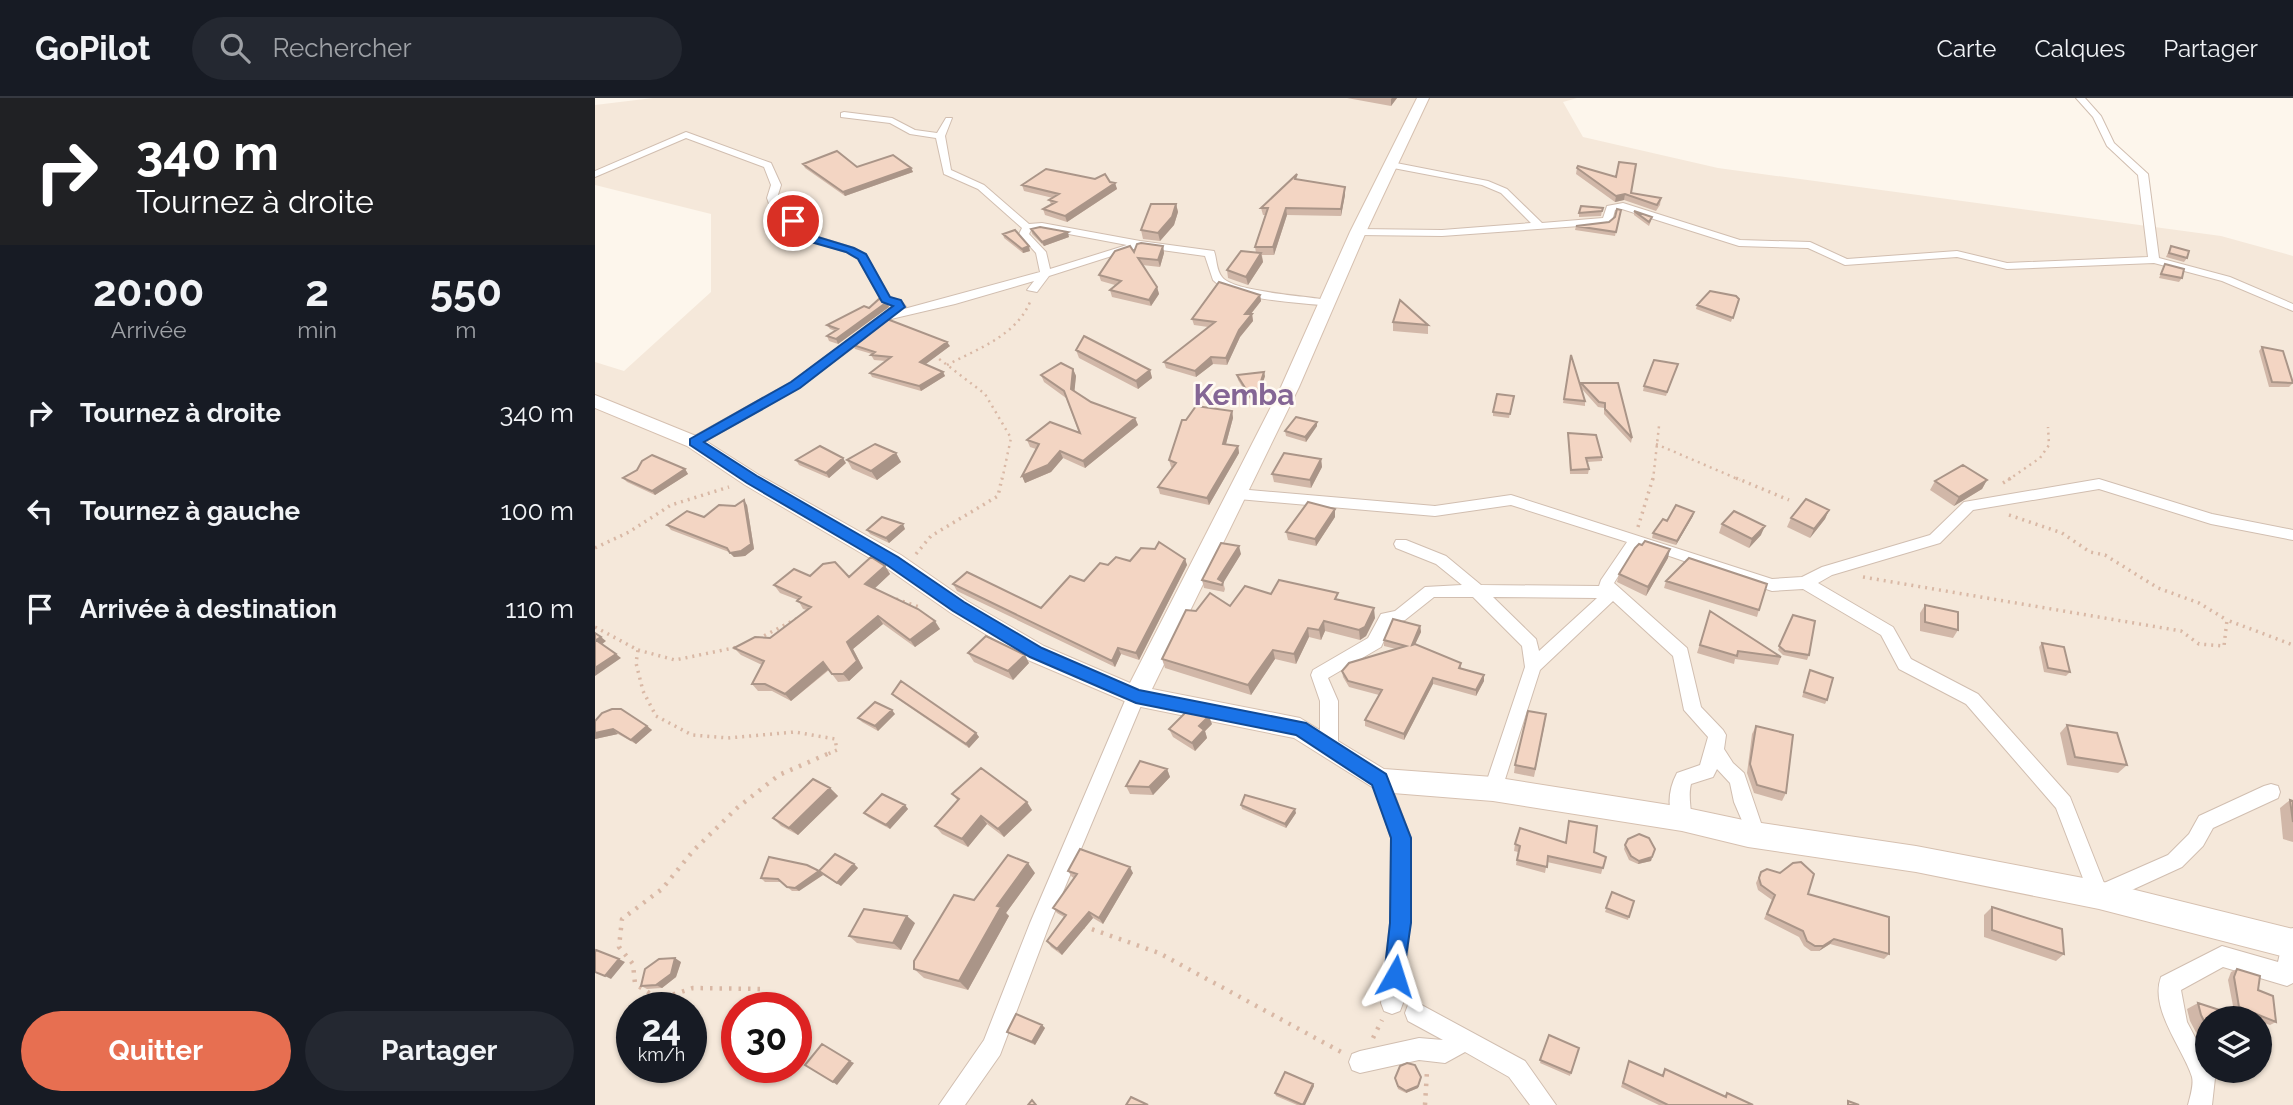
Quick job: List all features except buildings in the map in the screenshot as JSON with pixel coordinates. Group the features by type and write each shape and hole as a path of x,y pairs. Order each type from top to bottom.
{"main road":[{"path":"1136,696 1238,494 1328,303 1358,232 1423,98"},
{"path":"595,401 694,442 752,480 905,569 958,607 1036,653 1136,696 1300,729 1380,780 1493,789 1682,819 1748,834 1916,859 2099,895 2292,941"}],"street":[{"path":"2080,98 2097,116 2109,144 2143,174 2154,260"},
{"path":"844,115 892,121 912,132 940,136"},
{"path":"950,120 940,136 947,172 981,187 1027,227 1042,226 1140,244 1210,253 1214,273 1222,282 1328,303"},
{"path":"595,174 686,135 768,164 776,185 772,198 776,210 793,221 808,237 850,250 862,257 886,299 900,307 795,385 694,442"},
{"path":"1391,165 1485,183 1504,191 1539,226"},
{"path":"1358,232 1442,233 1607,221 1611,208 1623,206 1739,243 1810,245 1845,262 1958,254 2007,266 2154,260 2226,279 2293,308"},
{"path":"1027,227 1024,234 1041,252 1046,272 1033,290"},
{"path":"889,316 939,307 996,291 1046,272 1140,244"},
{"path":"1238,494 1435,511 1511,500 1772,584 1805,583 1827,571 1935,539 1969,506 2099,484 2211,519 2293,535"},
{"path":"1636,539 1606,584 1681,653 1693,710 1717,735 1707,771 1683,779 1678,797 1682,819"},
{"path":"1401,544 1441,560 1475,589 1530,644 1533,667 1493,789"},
{"path":"1805,583 1887,631 1905,664 1972,699 2063,803 2099,895 2175,861 2196,841 2206,822 2271,792"},
{"path":"1329,747 1329,701 1319,675 1375,642 1380,627 1387,618 1399,616 1431,591 1475,589 1613,592"},
{"path":"1533,667 1613,592"},
{"path":"951,1105 992,1047 1040,923 1136,696"},
{"path":"1715,750 1727,769 1738,779 1743,802 1752,823 1748,834"},
{"path":"1380,780 1401,838 1401,923 1392,1003"},
{"path":"2200,1105 2204,1078 2176,1025 2169,985 2222,956 2287,975 2292,941"},
{"path":"1416,1013 1517,1069 1544,1105"},
{"path":"1360,1062 1419,1049 1445,1052 1464,1039"}],"path":[{"path":"947,365 1003,335 1028,310 1033,290"},
{"path":"905,569 931,536 998,496 1011,438 985,394 928,350"},
{"path":"1636,539 1652,487 1659,426"},
{"path":"1996,501 2002,484 2040,458 2049,445 2048,427"},
{"path":"1656,444 1789,500"},
{"path":"595,548 629,532 671,505 752,480"},
{"path":"1973,505 2045,525 2090,552 2105,555 2158,588 2199,603 2227,620 2293,645"},
{"path":"1827,571 2181,631 2199,645 2224,646 2227,620"},
{"path":"889,596 924,608"},
{"path":"756,640 800,617"},
{"path":"595,627 638,650 675,660 745,646"},
{"path":"638,650 636,663 643,691 656,716 692,735 728,738 796,732 835,739 837,750 779,775 693,851 662,889 622,919 619,947 633,964 635,984 659,999 692,988 759,989"},
{"path":"1040,923 1075,923 1159,953 1360,1062 1392,1003"},
{"path":"1419,1049 1427,1065 1425,1105"}],"shaded area":[{"path":"653,98 1577,98 1563,102 1583,137 1718,168 2221,236 2293,256 2293,1105 595,1105 595,362 624,371 711,292 711,214 595,185 595,105"}],"district":[{"name":"Kemba","path":"1244,395"}],"route":[{"path":"793,221 808,237 850,250 862,257 886,299 900,307 795,385 694,442 752,480 893,561 958,607 1036,653 1136,696 1300,729 1380,780 1401,838 1401,923 1395,976"}]}
